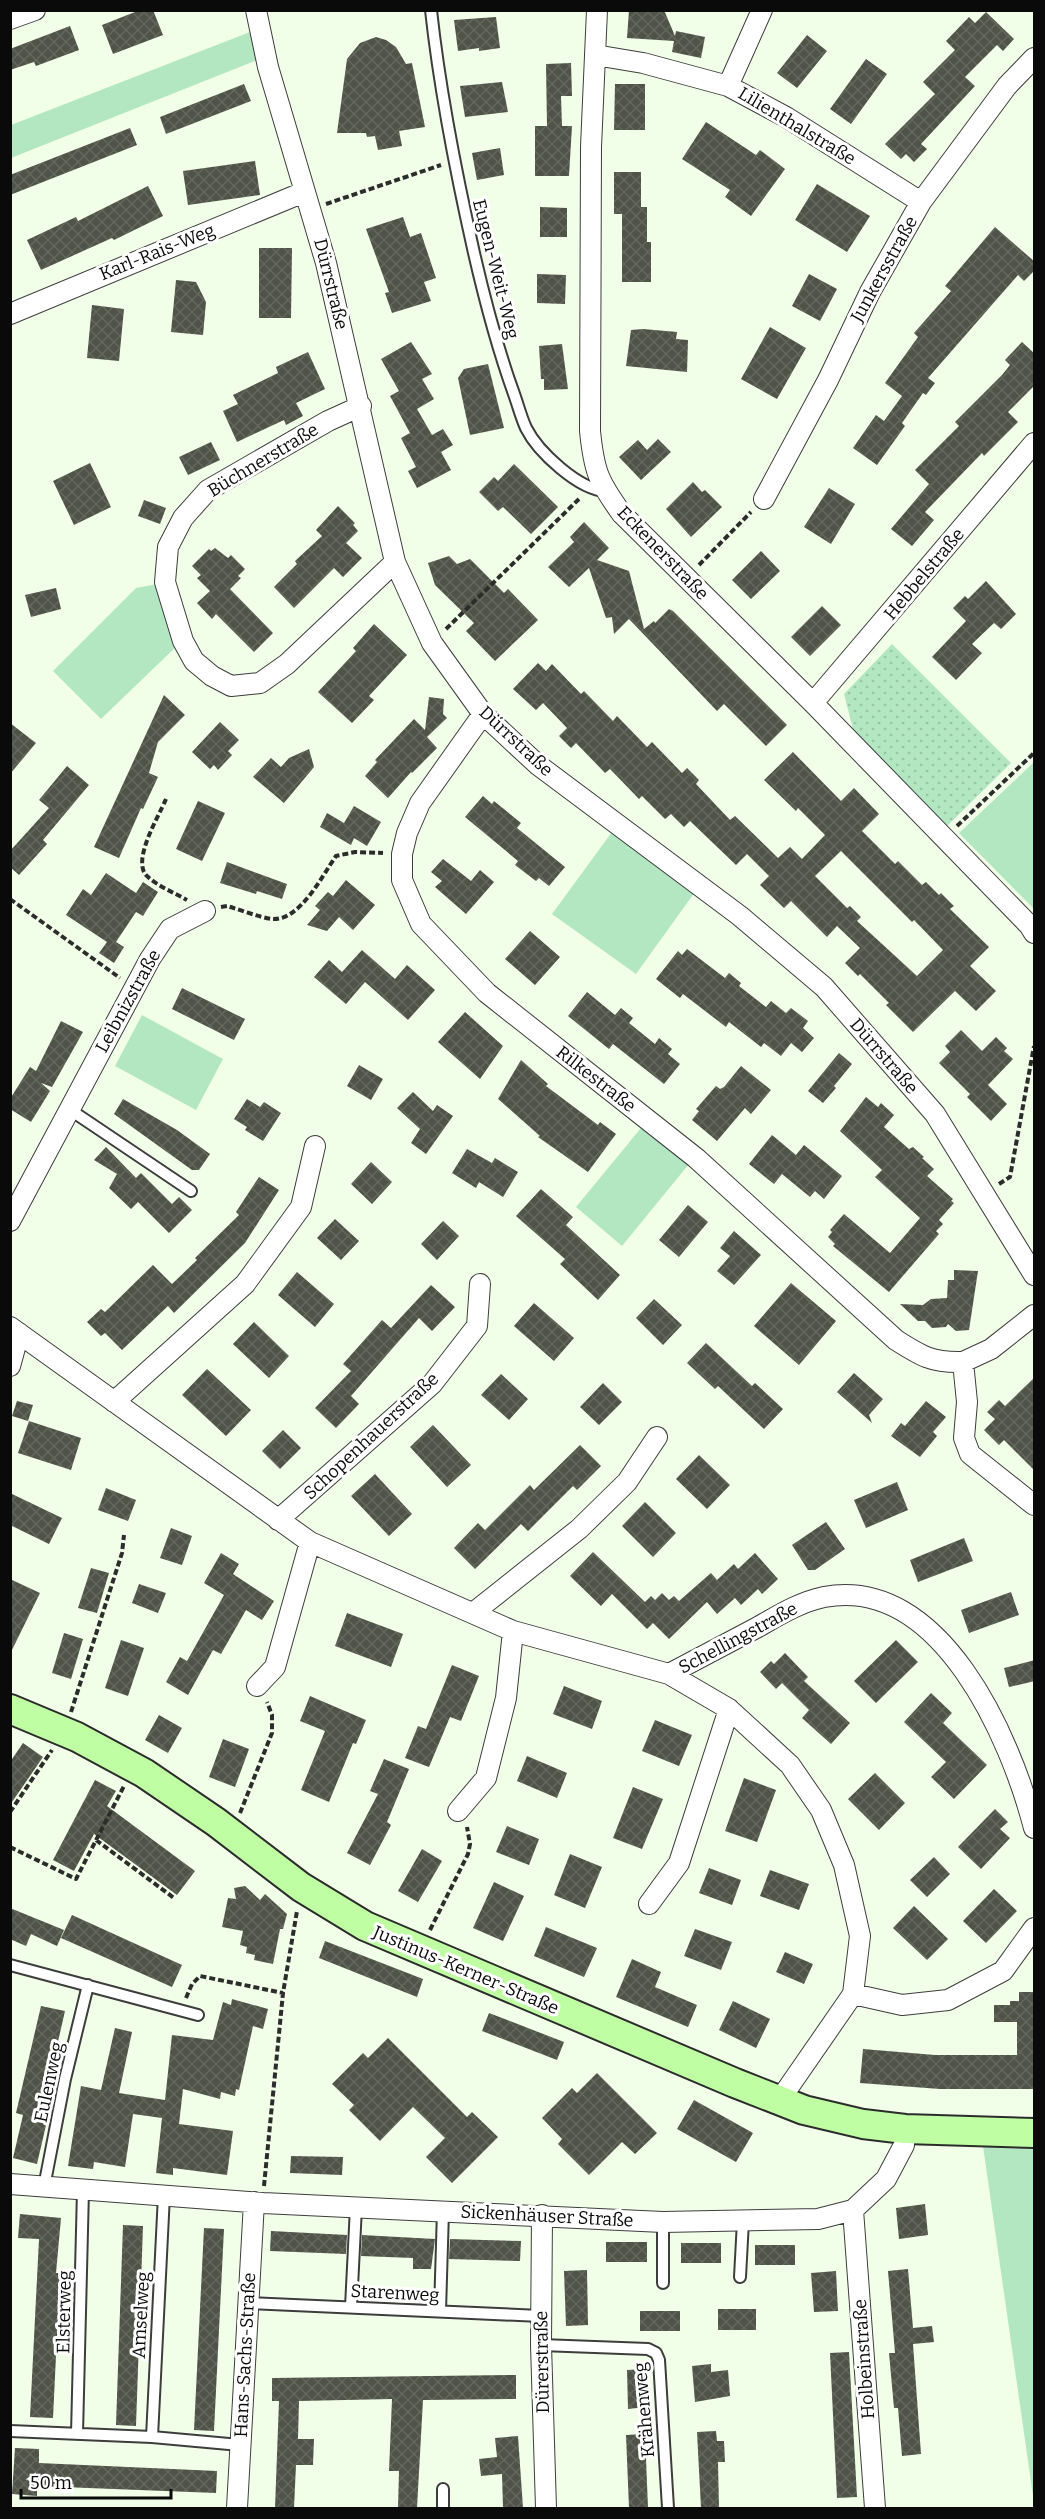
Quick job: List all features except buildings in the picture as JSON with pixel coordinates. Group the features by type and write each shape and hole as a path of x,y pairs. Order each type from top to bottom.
{"street":[{"path":"10,19 35,10"},
{"name":"Dürrstraße","path":"256,10 268,67 307,201 361,406 396,562 432,643 483,714 538,765 740,915 824,987 935,1114 1035,1275"},
{"name":"Eckenerstraße","path":"597,10 591,147 590,431 598,490 813,703 1035,933"},
{"path":"728,86 762,10"},
{"name":"Lilienthalstraße","path":"595,55 643,63 728,86 786,117 921,202"},
{"name":"Junkersstraße","path":"764,499 823,390 870,292 921,202 1007,86 1035,58"},
{"name":"Karl-Rais-Weg","path":"10,314 307,201"},
{"name":"Büchnerstraße","path":"361,406 328,421 208,490 183,518 168,548 165,582 183,641 194,661 212,676 231,686 260,683 287,664 396,562"},
{"name":"Hebbelstraße","path":"813,703 1035,443"},
{"name":"Rilkestraße","path":"483,714 420,803 407,833 402,854 402,880 421,924 487,993 696,1158 896,1340 926,1359 943,1363 963,1362 991,1349 1035,1315"},
{"name":"Leibnizstraße","path":"10,1221 133,987 170,929 205,911"},
{"path":"114,1402 245,1284 301,1207 315,1146"},
{"name":"Schopenhauerstraße","path":"278,1520 432,1384 477,1326 480,1284"},
{"path":"10,1366 14,1330 310,1542 513,1630 669,1674 729,1708 790,1765 826,1821 844,1865 860,1936 854,1994 779,2101"},
{"path":"963,1362 967,1391 964,1438 970,1454 1035,1505"},
{"path":"473,1613 579,1529 627,1482 657,1437"},
{"path":"257,1686 275,1667 310,1542"},
{"name":"Schellingstraße","path":"669,1674 794,1607 824,1597 850,1595 894,1605 925,1628 962,1668 997,1723 1025,1792 1035,1828"},
{"path":"458,1811 486,1778 506,1698 513,1630"},
{"path":"649,1904 679,1863 729,1708"},
{"name":"Justinus-Kerner-Straße","path":"10,1709 59,1741 144,1773 231,1833 301,1887 364,1926 779,2101 829,2117 905,2129"},
{"path":"854,1994 902,2006 948,2000 1003,1971 1035,1928"},
{"path":"905,2129 1035,2133"},
{"name":"Sickenhäuser Straße","path":"10,2184 259,2203 663,2222 818,2219 853,2210 886,2179 904,2145 905,2129"},
{"name":"Hans-Sachs-Straße","path":"237,2508 247,2303 259,2203"},
{"name":"Holbeinstraße","path":"853,2210 875,2508"},
{"name":"Dürerstraße","path":"542,2215 541,2345 546,2508"}],"lane":[{"name":"Eugen-Weit-Weg","path":"431,10 453,161 495,341 526,428 541,448 574,479 598,490"},
{"path":"69,1109 192,1191"},
{"path":"10,1965 198,2015"},
{"name":"Eulenweg","path":"44,2187 65,2079 88,1985"},
{"name":"Elsterweg","path":"77,2434 83,2190"},
{"name":"Amselweg","path":"152,2437 164,2195"},
{"path":"351,2307 356,2207"},
{"path":"440,2312 443,2211"},
{"path":"740,2277 743,2221"},
{"path":"663,2222 663,2283"},
{"name":"Starenweg","path":"247,2303 541,2316"},
{"name":"Krähenweg","path":"541,2345 648,2349 656,2353 659,2360 668,2508"},
{"path":"10,2431 152,2437 240,2445"},
{"path":"443,2489 443,2508"}],"path":[{"path":"307,201 453,161"},
{"path":"432,643 598,490"},
{"path":"686,578 764,499"},
{"path":"945,838 1035,753"},
{"path":"166,799 142,853 142,869 147,876 205,911 227,906 273,919 287,916 298,909 336,856 355,852 402,854"},
{"path":"10,899 133,987"},
{"path":"985,1193 1010,1177 1035,1046"},
{"path":"10,1812 59,1741 122,1553 124,1534"},
{"path":"231,1833 272,1733 272,1715 257,1686"},
{"path":"10,1847 76,1879 122,1790"},
{"path":"419,1951 468,1854 469,1835 458,1811"},
{"path":"96,1840 174,1899"},
{"path":"259,2203 283,1993 301,1887"},
{"path":"182,2010 192,1984 200,1976 283,1993"}],"green space":[{"path":"250,32 260,59 11,158 11,125"},
{"path":"163,583 181,642 101,719 53,671 136,588"},
{"path":"892,644 1011,763 946,827 855,737 844,694"},
{"path":"1034,762 1034,909 959,833"},
{"path":"612,832 695,892 636,974 552,914"},
{"path":"142,1015 223,1059 196,1110 115,1066"},
{"path":"641,1128 689,1164 622,1246 576,1207"},
{"path":"981,2132 1034,2133 1034,2503"}]}
